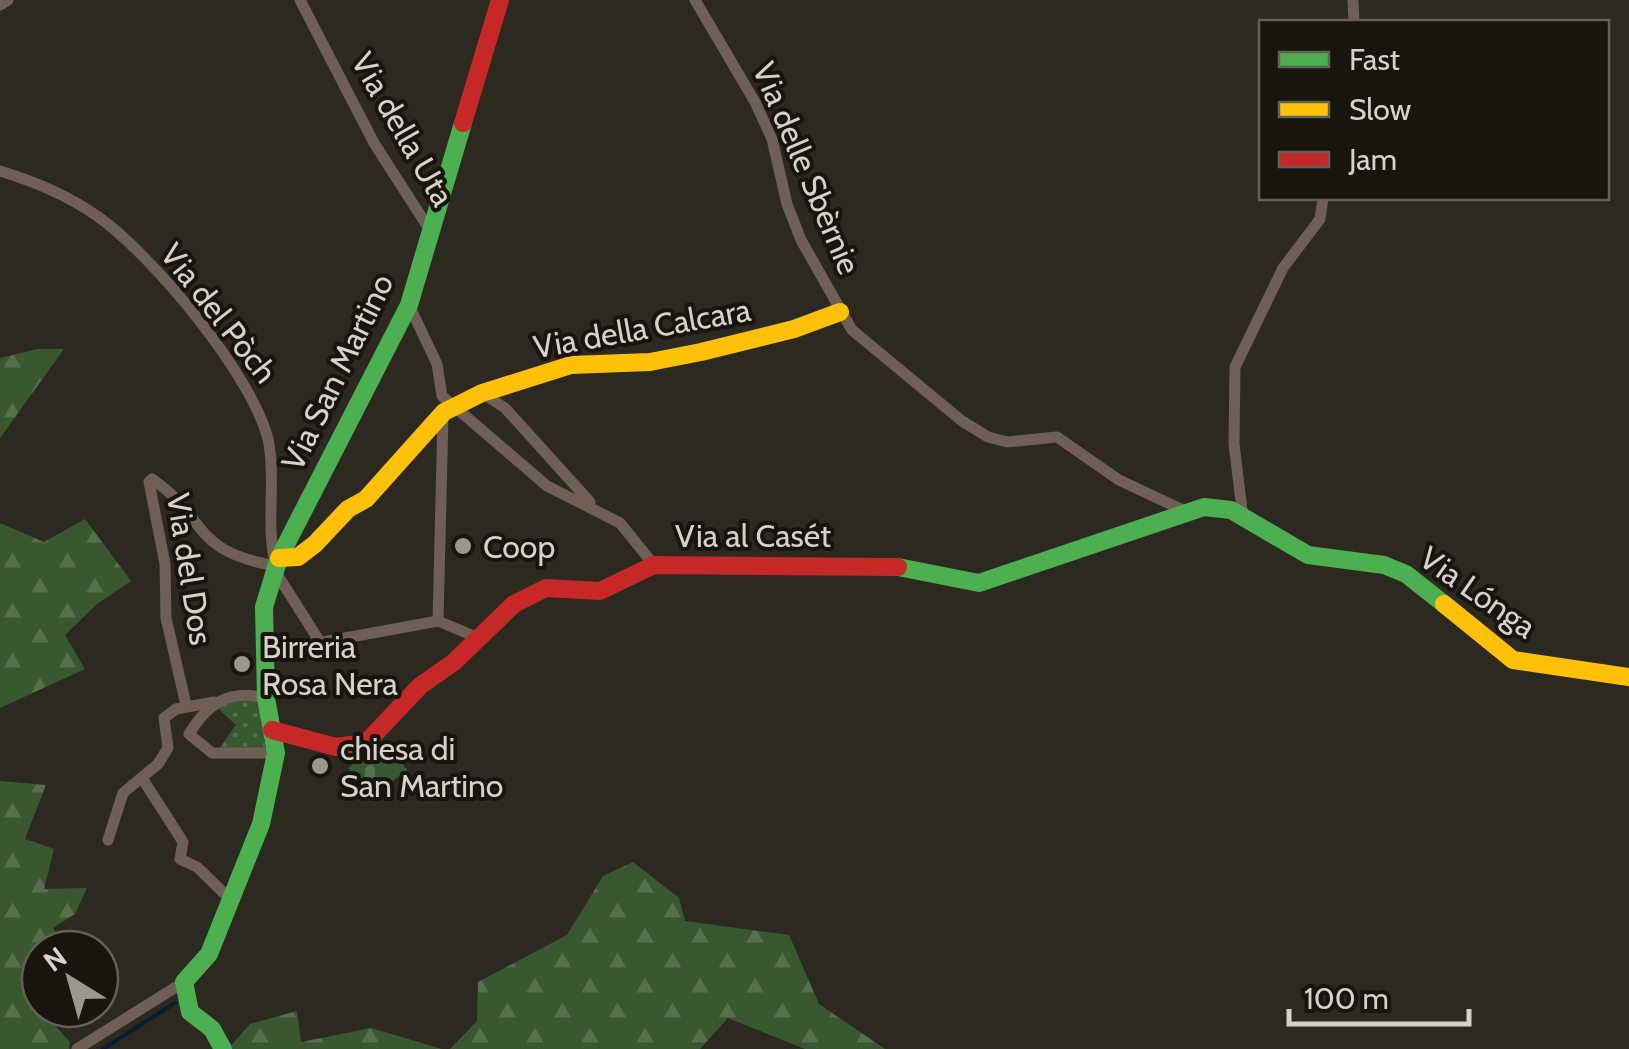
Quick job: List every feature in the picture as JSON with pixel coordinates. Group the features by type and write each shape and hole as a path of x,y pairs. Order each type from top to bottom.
{"street":[{"path":"0,5 8,0"},
{"name":"Via della Uta","path":"300,0 374,143 431,232"},
{"name":"Via San Martino","path":"276,754 262,653 264,607 276,565 409,305 500,0"},
{"name":"Via delle Sbèrnie","path":"695,0 755,102 772,139 787,204 802,240 852,330 962,421 988,437 1007,442 1057,436 1118,480 1185,511"},
{"name":"Via del Pòch","path":"0,171 30,180 98,216 170,284 255,400 269,445 272,549 276,565"},
{"path":"1243,518 1234,444 1235,368 1283,268 1320,219 1323,200"},
{"path":"409,305 437,364 442,396 450,408 547,486 600,512"},
{"name":"Via della Calcara","path":"276,565 298,557 348,509 366,499 450,408 482,393 571,365 650,362 701,352 794,330 840,312"},
{"path":"482,393 505,408 545,457 600,512 632,535 654,565"},
{"path":"438,621 450,408"},
{"name":"Via del Dos","path":"186,706 166,618 165,564 149,482 166,489 217,548 276,565"},
{"name":"Via Lónga","path":"1185,511 1220,507 1308,555 1384,564 1406,574 1513,660 1629,676"},
{"name":"Via al Casét","path":"272,730 336,747 366,743 420,686 454,662 514,604 546,588 600,592 654,565 748,569 913,567 979,583 1185,511"},
{"path":"276,565 320,642"},
{"path":"262,653 438,621 476,637"},
{"path":"108,840 122,793 142,778 168,748 164,718 186,706 246,693 266,698"},
{"path":"77,1049 184,982 209,954 261,824 276,754 212,753 190,734 214,702"},
{"path":"142,778 183,842 180,859 196,867 229,898"},
{"path":"184,982 184,999 190,1012 212,1028 222,1048"}],"green space":[{"path":"38,349 64,349 0,438 0,358"},
{"path":"85,519 131,581 97,604 65,635 85,669 0,708 0,523 44,542"},
{"path":"258,696 266,752 218,750 236,725 214,705"},
{"path":"384,740 407,770 371,797 348,768"},
{"path":"0,781 46,785 25,839 54,849 44,889 87,888 75,914 54,929 20,929 20,1029 58,1029 70,1042 69,1049 0,1049"},
{"path":"633,862 679,898 685,921 789,935 819,1004 885,1049 805,1049 728,1018 700,1049 450,1049 477,1021 478,982 567,935 603,876"},
{"path":"297,1011 301,1042 371,1028 442,1049 228,1049 250,1024"}],"waterway":[{"path":"103,1049 175,1003"}],"traffic: fast":[{"path":"223,1049 212,1029 190,1012 184,982 209,954 261,824 276,753 266,698 264,607 279,558 409,305 463,123"},
{"path":"898,567 979,583 1204,507 1231,510 1308,555 1384,565 1406,574 1444,604"}],"traffic: slow":[{"path":"279,558 298,557 315,544 348,509 366,499 444,412 482,393 571,365 650,362 701,352 794,329 840,312"},
{"path":"1444,604 1513,660 1629,677"}],"traffic: jam":[{"path":"463,123 500,0"},
{"path":"272,730 336,747 366,743 420,686 454,662 514,604 546,588 600,591 654,565 898,567"}],"place":[{"name":"Coop","path":"463,546"},
{"name":"Birreria Rosa Nera","path":"242,664"},
{"name":"chiesa di San Martino","path":"320,766"}]}
